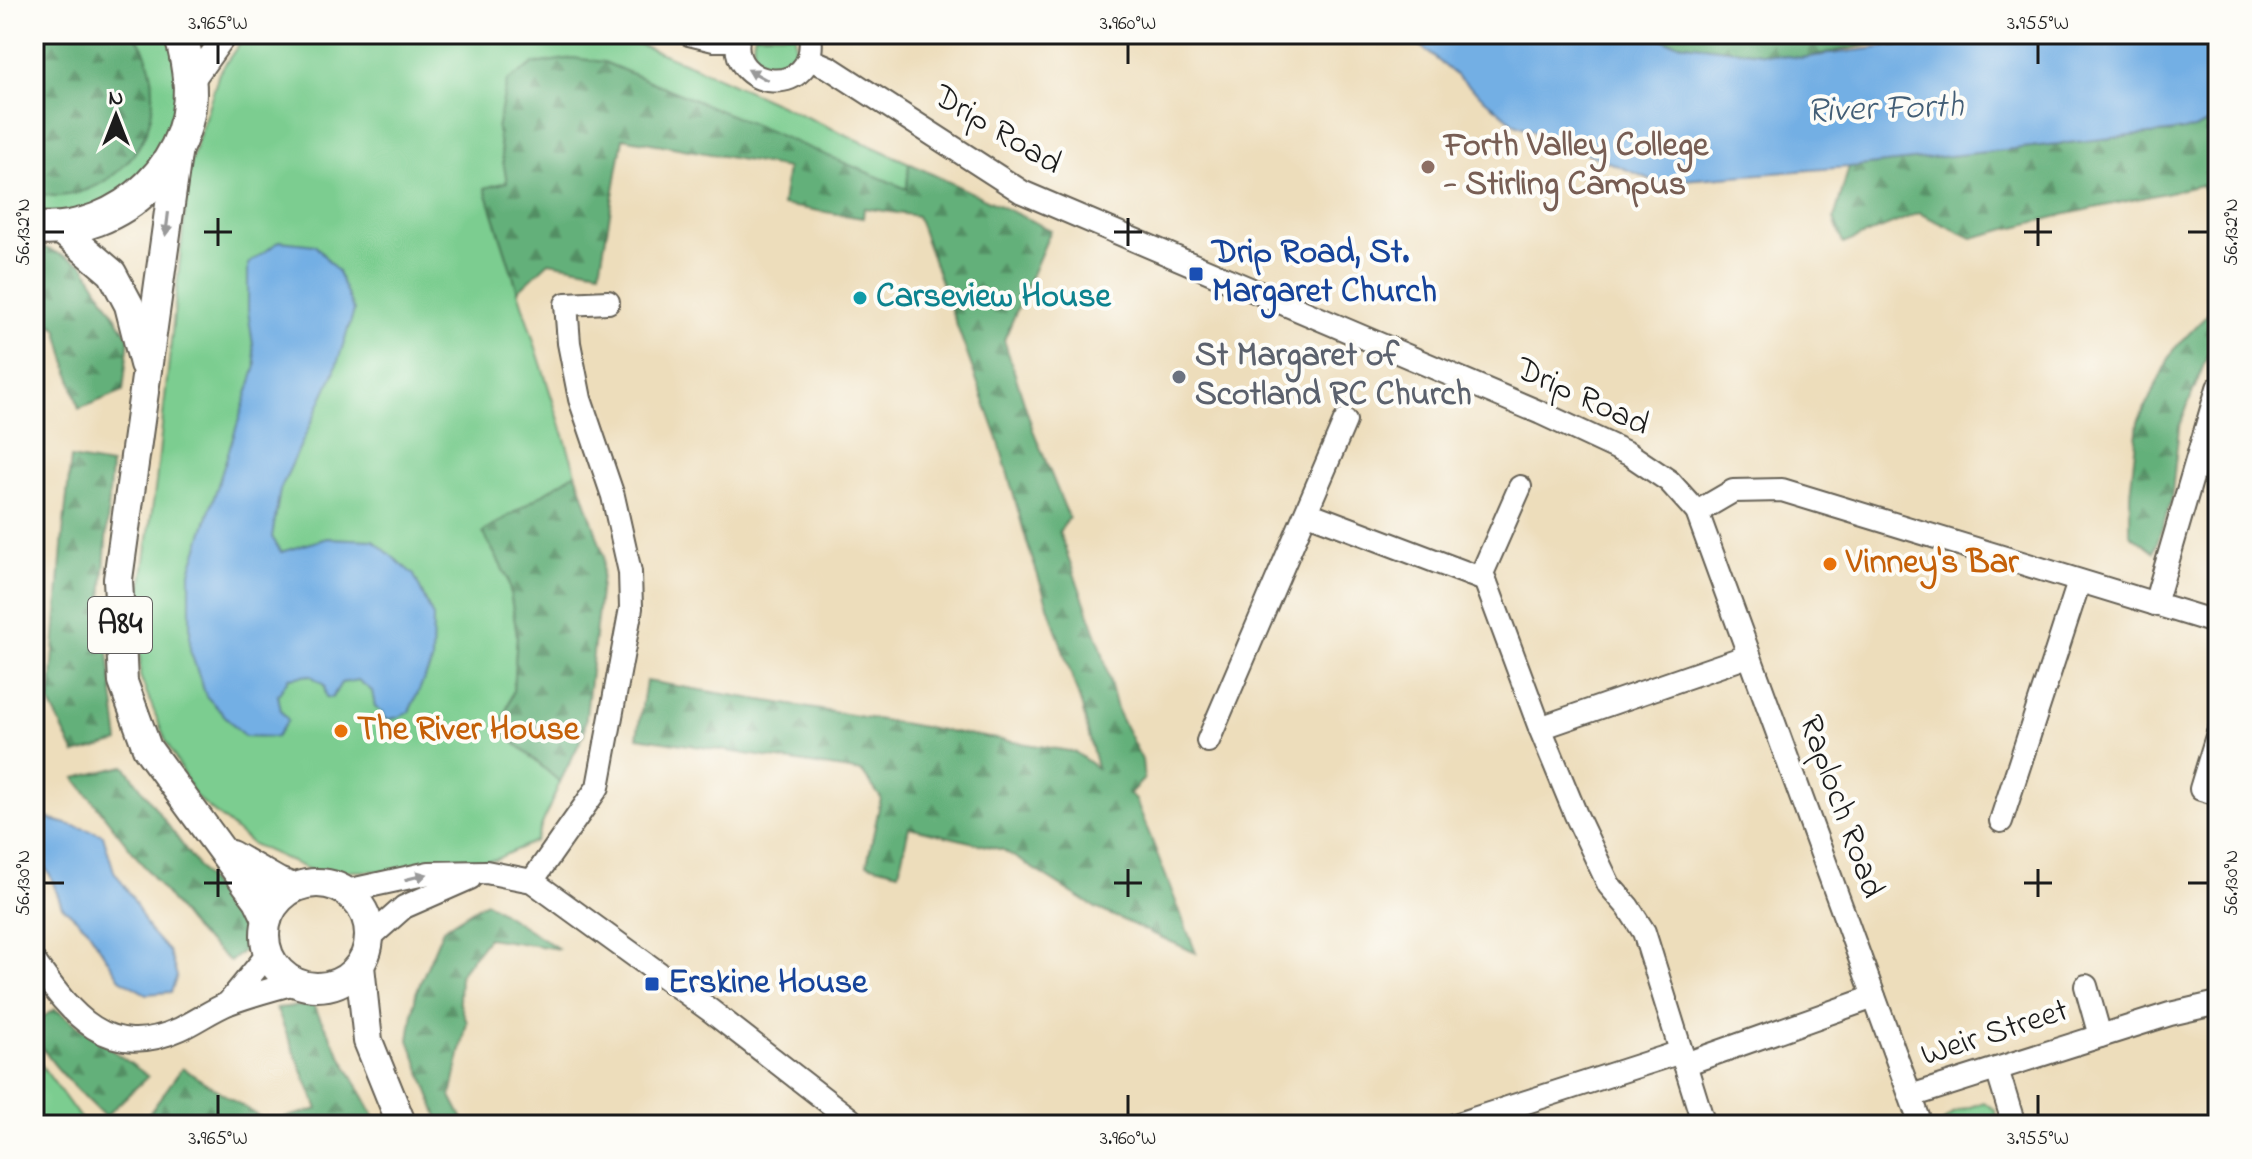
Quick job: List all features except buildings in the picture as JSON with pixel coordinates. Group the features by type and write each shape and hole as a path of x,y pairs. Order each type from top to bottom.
{"highway":[{"name":"A84","path":"46,228 96,221 129,204 157,179 178,147 188,116 190,84 183,41 179,34"}],"main road":[{"name":"A84","path":"178,147 118,579 123,682 147,748 258,900 267,919 264,937 268,954"},
{"name":"A84","path":"46,228 112,273 129,305 148,376"},
{"name":"A84","path":"221,848 278,882 294,888 321,883 346,891"},
{"path":"267,919 277,901 294,888"},
{"path":"346,891 364,912 369,938 360,966 368,1041"},
{"path":"268,954 278,971 295,983 310,987 326,987 351,976 360,966"},
{"path":"326,987 368,1041 402,1125"}],"street":[{"path":"190,84 226,34"},
{"path":"689,34 714,40 738,37 742,63 750,72 771,82 794,77 809,59 812,47 810,34"},
{"name":"Drip Road","path":"809,59 830,68 1022,192 1541,413 1629,454 1669,481 1697,512"},
{"path":"532,881 598,787 631,608 630,572 624,542 613,496 580,399 569,343 566,304 608,302"},
{"path":"2155,604 2218,388"},
{"path":"1208,741 1345,421"},
{"path":"1480,578 1520,487"},
{"path":"1697,512 1733,491 1782,490 2218,623"},
{"name":"Raploch Road","path":"1697,512 1921,1125"},
{"path":"1308,513 1485,580 1576,815 1609,885 1644,932 1704,1125"},
{"path":"2001,821 2079,582"},
{"path":"1540,728 1748,656"},
{"path":"2218,733 2201,789 2218,794"},
{"path":"369,938 404,907 486,872"},
{"path":"346,891 429,873 486,872 532,881 790,1070 850,1119 853,1125"},
{"path":"228,1003 268,954"},
{"path":"34,961 82,1022 113,1037 147,1039 177,1030 228,1003 295,983"},
{"name":"Weir Street","path":"2086,986 2100,1036"},
{"path":"1455,1125 1683,1058 1874,997"},
{"name":"Weir Street","path":"1911,1096 2170,1014 2218,1003"},
{"path":"1997,1069 2014,1125"}],"green space":[{"path":"34,34 170,34 181,73 164,153 102,208 34,215"},
{"path":"34,34 134,34 148,62 153,84 152,112 147,130 127,162 113,175 79,193 59,196 34,193"},
{"path":"246,34 613,34 693,66 909,163 907,190 604,62 497,129 508,182 485,188 576,473 484,532 508,579 517,635 513,691 500,730 560,782 535,841 496,859 407,871 312,871 252,844 195,796 166,741 140,676 141,589 156,482 190,165 219,73"},
{"path":"755,34 795,34 796,52 782,64 766,64 755,53"},
{"path":"1657,34 1925,34 1801,58 1668,42"},
{"path":"573,58 604,62 907,189 909,163 1051,230 1004,340 1033,430 1069,518 1059,532 1101,647 1118,713 1142,760 1144,779 1129,794 1136,800 1196,953 1096,908 1003,850 909,827 899,872 867,864 881,798 862,772 637,737 646,681 1075,752 1097,768 1082,707 1028,546 998,439 917,216 864,208 863,218 782,205 787,168 623,138 600,271 549,262 518,291 485,188 507,182 497,129 507,81 533,64"},
{"path":"2218,118 2218,221 2202,185 1972,238 1919,213 1843,244 1834,219 1849,167 2194,129"},
{"path":"34,247 43,247 83,264 129,338 123,391 79,409 57,328 34,319"},
{"path":"2218,284 2218,329 2179,427 2171,502 2154,552 2130,534 2130,494 2138,422 2173,350 2211,311"},
{"path":"71,458 111,465 102,602 119,742 75,754 50,703"},
{"path":"576,473 604,556 584,734 560,782 500,730 513,691 517,635 508,579 483,532"},
{"path":"125,766 253,942 230,962 194,930 75,778"},
{"path":"486,902 559,949 488,938 460,974 459,1001 467,1022 451,1096 466,1125 441,1125 409,1040 416,993 443,929"},
{"path":"313,1005 379,1125 141,1125 182,1068 268,1122 318,1109 276,1008"},
{"path":"55,1009 148,1076 105,1117 51,1060 36,1035 34,1023"},
{"path":"34,1055 85,1125 34,1125"},
{"path":"1984,1102 1995,1110 2000,1125 1943,1125 1953,1113"}],"water":[{"name":"River Forth","path":"1406,34 1656,34 1668,42 1801,58 1981,34 2218,34 2218,118 2194,129 1849,167 1657,182 1515,124"},
{"path":"280,241 315,245 338,272 354,311 334,373 280,490 272,537 281,552 327,538 373,540 414,575 433,617 432,662 409,712 399,717 385,720 383,712 375,707 372,691 358,680 341,683 332,698 326,697 324,685 310,675 289,678 278,695 281,711 288,720 276,737 244,736 206,696 190,650 190,572 256,366 248,311 248,264"},
{"path":"39,815 103,835 114,871 149,930 169,952 177,976 171,992 146,994 120,979 87,928 62,906 50,875 34,852 34,820"}],"place":[{"name":"Forth Valley College - Stirling Campus","path":"1428,167"},
{"name":"Drip Road, St. Margaret Church","path":"1196,274"},
{"name":"Carseview House","path":"860,298"},
{"name":"St Margaret of Scotland RC Church","path":"1179,377"},
{"name":"Vinney's Bar","path":"1830,564"},
{"name":"The River House","path":"341,731"},
{"name":"Erskine House","path":"652,984"}]}
